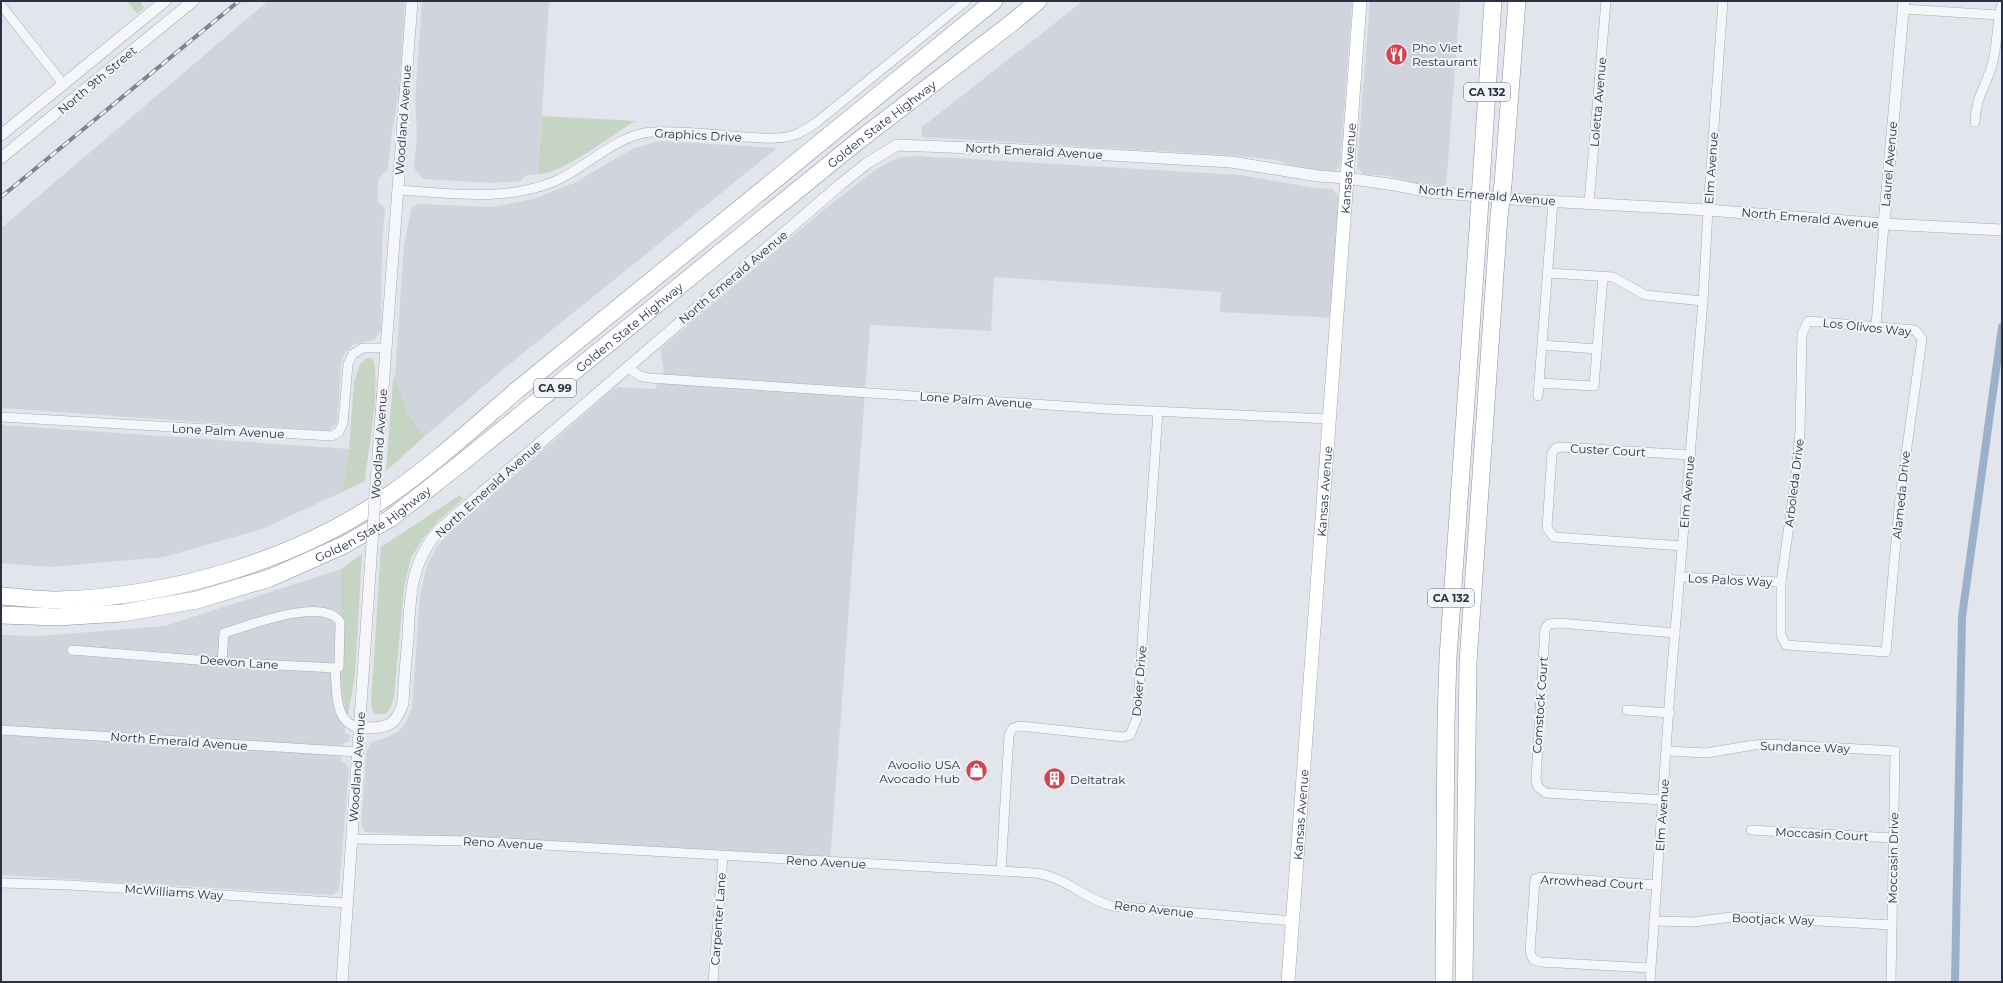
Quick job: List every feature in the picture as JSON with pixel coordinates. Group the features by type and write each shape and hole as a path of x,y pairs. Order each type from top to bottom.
{"highway":[{"name":"Golden State Highway","path":"1,596 57,600 121,594 153,589 232,570 276,555 341,525 386,498 449,449 516,391 994,1"},
{"name":"Golden State Highway","path":"1,614 57,617 122,613 197,600 270,578 344,545 391,518 477,451 858,141 1013,22 1038,1"},
{"path":"1013,22 1045,1"},
{"name":"CA 132","path":"1444,982 1446,721 1448,658 1493,1"},
{"name":"CA 132","path":"1464,982 1468,656 1500,216 1518,1"}],"main road":[{"name":"Kansas Avenue","path":"1288,982 1360,1"}],"street":[{"name":"North 9th Street","path":"1,135 166,1"},
{"name":"North 9th Street","path":"1,158 193,1"},
{"name":"Woodland Avenue","path":"342,982 360,728 370,558 412,1"},
{"name":"Graphics Drive","path":"398,190 475,195 516,193 553,182 571,173 620,143 645,133 664,132 766,138 793,135 818,122 966,1"},
{"name":"Loletta Avenue","path":"1590,203 1606,1"},
{"name":"Elm Avenue","path":"1650,982 1675,633 1703,301 1723,1"},
{"path":"1975,122 1977,103 1992,66 1998,15 2002,4"},
{"path":"1,5 64,85"},
{"path":"1904,5 1998,15"},
{"name":"Laurel Avenue","path":"1876,326 1904,5"},
{"name":"North Emerald Avenue","path":"360,728 380,728 388,726 397,717 400,711 402,703 412,584 418,563 434,536 627,367 866,164 897,145 1044,151 1231,162 1318,176 1346,178 1430,192 1708,210 1884,224 2002,230"},
{"path":"1538,396 1553,201"},
{"path":"1548,273 1619,279 1645,295 1703,301"},
{"path":"1539,382 1594,386 1604,277"},
{"name":"Los Olivos Way","path":"1808,321 1915,330 1922,339"},
{"name":"Arboleda Drive","path":"1786,645 1781,635 1781,582 1795,483 1800,432 1802,334 1808,321"},
{"name":"Alameda Drive","path":"1786,645 1886,652 1900,497 1922,339"},
{"path":"1542,345 1597,349"},
{"name":"Lone Palm Avenue","path":"1,417 332,436 340,432 343,424 348,364 353,354 363,348 387,348"},
{"name":"Lone Palm Avenue","path":"627,367 640,376 649,378 1158,411 1329,419"},
{"name":"Doker Drive","path":"1001,871 1009,735 1013,728 1020,726 1123,737 1130,734 1137,718 1158,411"},
{"name":"Custer Court","path":"1683,546 1554,537 1547,528 1552,452 1556,448 1562,447 1691,455"},
{"name":"Los Palos Way","path":"1680,577 1781,582"},
{"path":"222,662 224,633 291,613 318,613 333,615 340,622 339,667 335,668 340,713 349,724 360,728"},
{"name":"Comstock Court","path":"1663,800 1546,792 1538,787 1536,779 1545,629 1549,624 1559,623 1675,633"},
{"name":"Deevon Lane","path":"72,650 222,662 335,668"},
{"path":"1627,710 1670,713"},
{"name":"North Emerald Avenue","path":"1,730 358,752"},
{"name":"Sundance Way","path":"1667,751 1706,752 1754,744 1770,744 1895,751"},
{"name":"Moccasin Drive","path":"1891,982 1895,751"},
{"name":"Moccasin Court","path":"1751,830 1893,838"},
{"name":"Reno Avenue","path":"352,839 472,841 1035,873 1054,877 1092,899 1112,906 1293,921"},
{"name":"Carpenter Lane","path":"713,982 723,856"},
{"name":"Arrowhead Court","path":"1652,968 1540,962 1533,959 1530,952 1535,879 1541,877 1657,885"},
{"name":"McWilliams Way","path":"1,883 70,885 347,903"},
{"name":"Bootjack Way","path":"1654,921 1694,922 1731,917 1746,917 1892,925"}],"shaded area":[{"path":"268,1 405,1 399,90 391,138 388,169 379,178 377,201 385,208 382,243 381,331 374,340 353,345 345,353 341,364 337,423 329,431 1,408 1,228"},
{"path":"422,1 549,1 538,174 525,176 521,181 495,183 423,179 414,168 417,136 415,99"},
{"path":"1083,1 1352,1 1340,167 1334,172 1295,167 1276,160 1240,156 922,137 922,127"},
{"path":"1370,1 1460,1 1446,187 1413,183 1389,176 1363,174 1357,167"},
{"path":"660,141 777,148 505,368 425,436 407,413 395,376 404,246 413,206 419,204 492,207 533,199 574,183 634,148"},
{"path":"919,156 1240,175 1315,188 1332,189 1338,196 1336,318 1220,312 1221,292 994,277 991,331 870,325 830,862 365,832 361,825 366,753 370,743 390,736 400,730 407,720 412,707 420,595 427,565 437,546 452,530 613,389 619,387 655,389 664,371 660,349 820,213 876,169 899,157"},
{"path":"1,425 349,449 342,492 262,529 164,557 49,567 1,563"},
{"path":"341,569 341,677 346,716 345,733 351,736 348,742 343,744 341,761 346,763 349,769 339,890 332,895 1,875 1,635 39,636 165,626"}],"green space":[{"path":"127,1 140,1 144,8 137,14"},
{"path":"542,116 637,121 559,169 538,174"},
{"path":"368,358 373,359 376,385 365,481 342,492 349,449 354,382 360,364"},
{"path":"395,376 407,413 425,436 386,471 393,380"},
{"path":"460,495 463,499 438,521 423,538 411,558 404,587 394,698 390,709 385,714 374,714 371,704 381,547"},
{"path":"362,554 355,675 348,715 346,716 341,677 341,569"}],"waterway":[{"path":"1955,982 1962,617 2002,327"}],"railway":[{"path":"1,197 239,1"}],"place":[{"name":"Pho Viet Restaurant","path":"1396,54"},
{"name":"Avoolio USA Avocado Hub","path":"976,771"},
{"name":"Deltatrak","path":"1055,779"}]}
